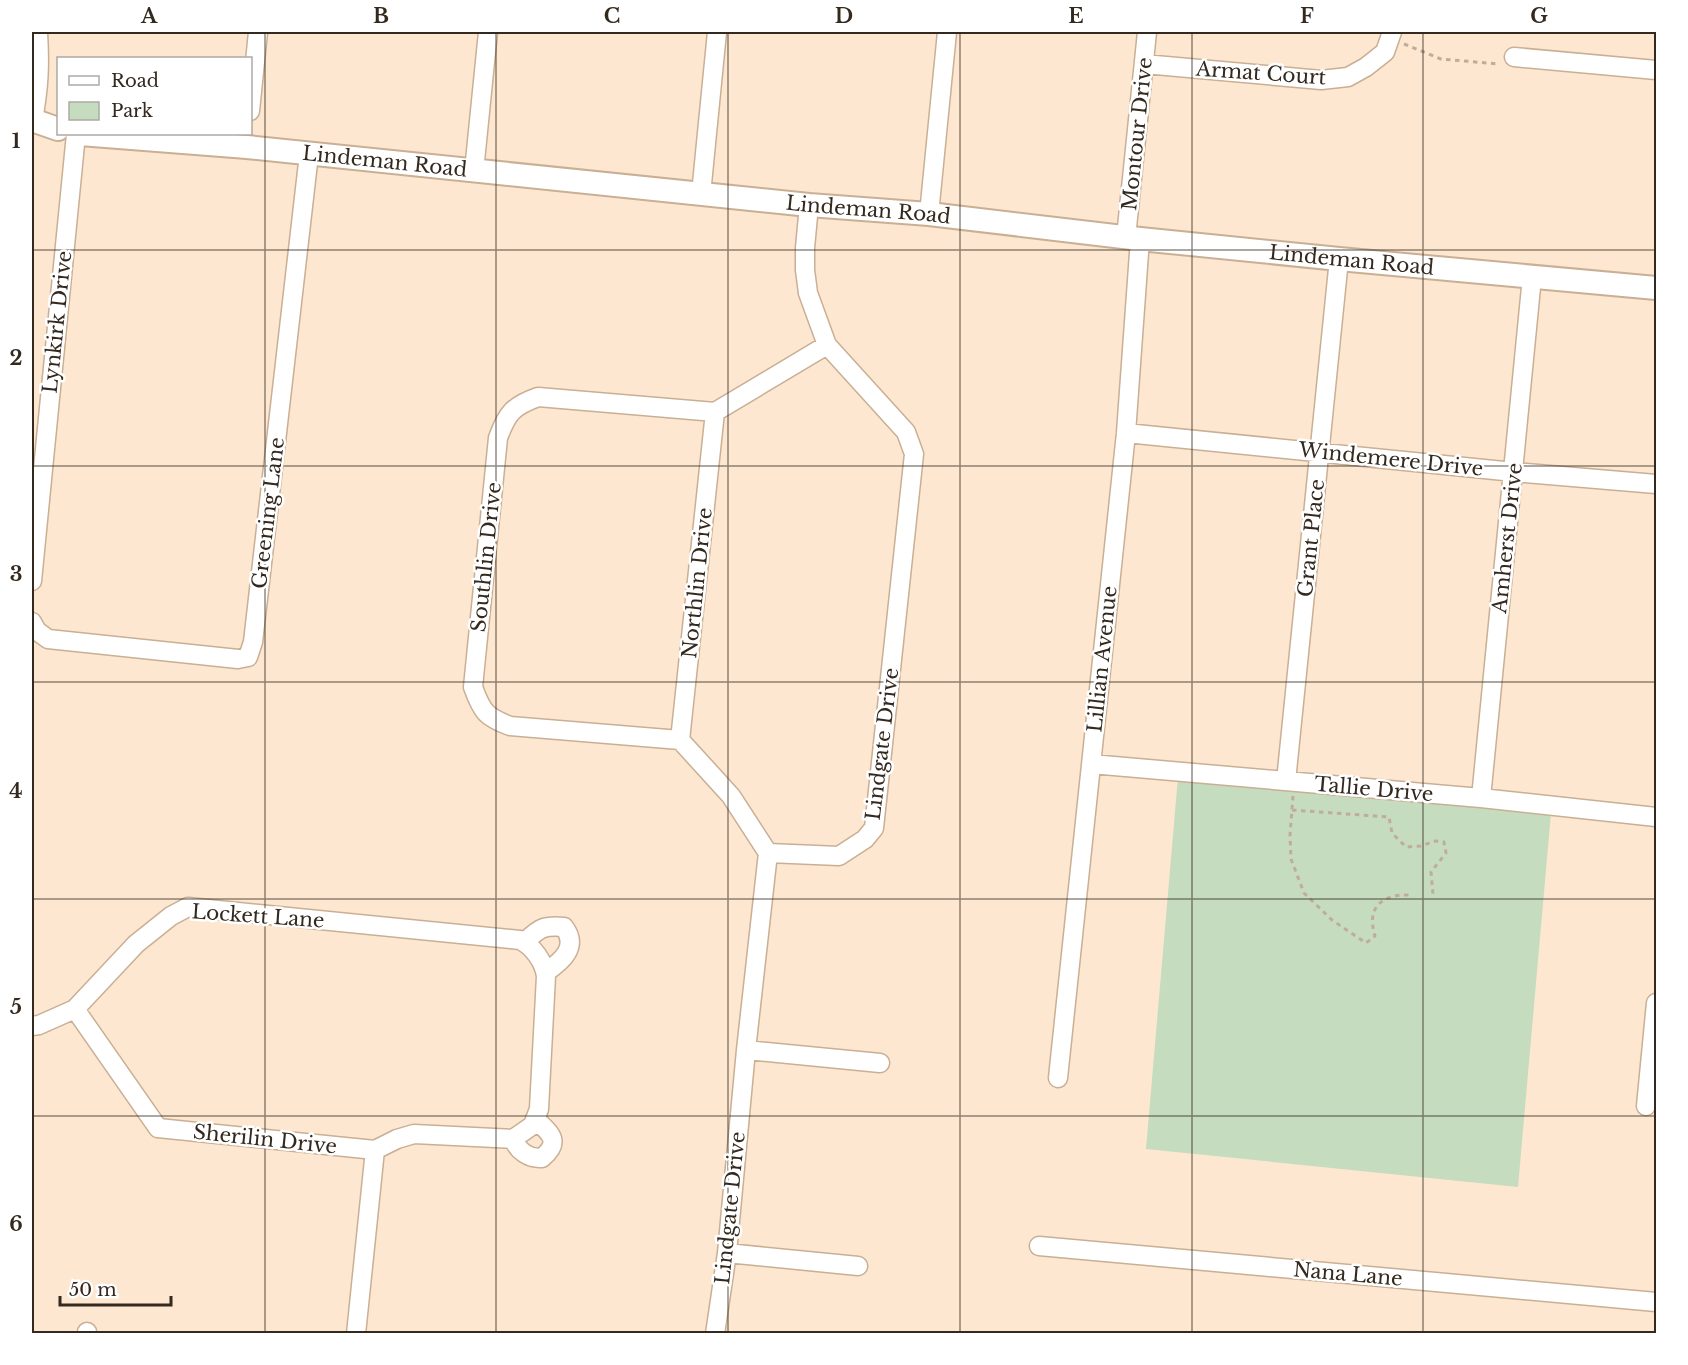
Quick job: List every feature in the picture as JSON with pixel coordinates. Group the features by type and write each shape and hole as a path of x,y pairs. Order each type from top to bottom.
{"street":[{"path":"38,32 39,87 32,120 57,129"},
{"path":"252,91 258,32"},
{"path":"474,171 488,32"},
{"path":"701,194 717,32"},
{"path":"928,214 947,32"},
{"name":"Montour Drive","path":"1133,238 1147,32"},
{"name":"Armat Court","path":"1144,64 1321,80 1348,77 1366,67 1385,51 1391,35"},
{"path":"1514,57 1656,70"},
{"name":"Lynkirk Drive","path":"32,581 78,135"},
{"name":"Lindeman Road","path":"106,135 248,140 309,154 809,205 928,214 1339,260 1656,288"},
{"name":"Greening Lane","path":"34,626 48,639 238,659 249,657 253,642 309,154"},
{"name":"Lindgate Drive","path":"715,1334 727,1253 768,853 838,856 865,839 874,828 914,454 906,432 827,345 808,293 805,270 809,205"},
{"name":"Lillian Avenue","path":"1058,1078 1126,433 1133,238"},
{"name":"Grant Place","path":"1290,782 1339,260"},
{"name":"Amherst Drive","path":"1481,798 1532,278"},
{"path":"715,412 827,345"},
{"name":"Southlin Drive","path":"680,740 510,726 492,719 479,706 473,687 498,438 504,421 520,403 538,397 715,412"},
{"name":"Northlin Drive","path":"680,740 715,412"},
{"name":"Windemere Drive","path":"1126,433 1656,484"},
{"path":"680,740 731,796 768,853"},
{"name":"Tallie Drive","path":"1092,764 1481,798 1656,817"},
{"name":"Lockett Lane","path":"32,1026 75,1009 136,944 171,916 188,907 520,940 531,948"},
{"path":"356,1334 375,1150 397,1139 414,1134 513,1139 533,1125 539,1109 546,969 531,948 538,929 553,926 564,927 570,935 570,945 566,956 546,972"},
{"path":"1646,1106 1656,1003"},
{"name":"Sherilin Drive","path":"75,1009 158,1128 375,1150"},
{"path":"746,1050 880,1063"},
{"path":"513,1139 516,1147 533,1159 542,1158 550,1152 553,1143 550,1135 535,1119"},
{"name":"Nana Lane","path":"1039,1246 1656,1302"},
{"path":"727,1253 858,1266"}],"path":[{"path":"1391,35 1441,59 1503,65 1514,57"},
{"path":"1290,782 1291,859 1304,893 1332,920 1366,943 1375,936 1371,923 1376,907 1387,897 1410,895"},
{"path":"1292,810 1389,817 1392,833 1406,847 1421,846 1436,841 1444,842 1446,853 1431,872 1432,894"}],"green space":[{"path":"1178,777 1551,813 1518,1187 1146,1149"}]}
